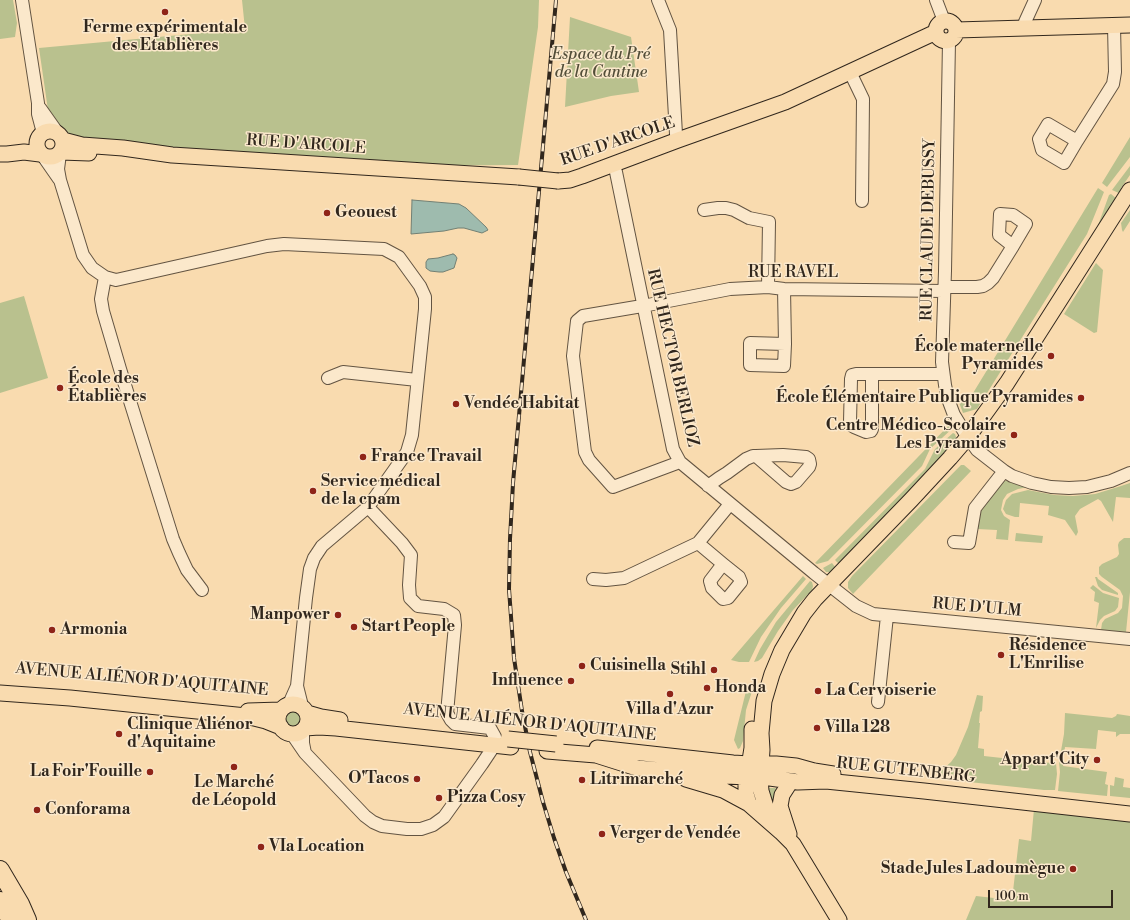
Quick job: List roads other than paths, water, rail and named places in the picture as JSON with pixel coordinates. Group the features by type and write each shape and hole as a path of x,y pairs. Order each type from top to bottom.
{"highway":[{"path":"0,870 24,912 32,920"},
{"path":"0,901 11,920"}],"main road":[{"path":"940,27 951,22 955,27 952,36 1025,28 1130,25"},
{"name":"RUE D'ARCOLE","path":"0,150 51,145 82,145 123,148 172,155 519,177 558,181 570,180 785,102 850,72 940,27"},
{"name":"RUE D'ARCOLE","path":"0,154 24,152 51,145"},
{"path":"733,763 744,748 763,670 773,649 789,627 940,469 968,437 1007,383 1130,190"},
{"path":"749,804 746,794 746,785 754,771 762,750 761,732 766,692 782,650 804,613"},
{"name":"AVENUE ALIÉNOR D'AQUITAINE","path":"0,685 246,711 268,711 295,708 321,717 502,742"},
{"name":"AVENUE ALIÉNOR D'AQUITAINE","path":"0,693 70,698 246,716 295,730 319,727 502,742 733,763 754,771"},
{"path":"295,708 308,721 295,730 279,723 278,718 279,714 295,708"},
{"path":"752,718 754,771 766,807 781,832 792,844 839,920"},
{"name":"AVENUE ALIÉNOR D'AQUITAINE","path":"551,747 596,755 637,768 645,773 682,778 723,790 749,804 781,832"},
{"name":"AVENUE ALIÉNOR D'AQUITAINE","path":"614,760 676,763 754,771"},
{"name":"AVENUE ALIÉNOR D'AQUITAINE","path":"637,768 754,771"},
{"name":"RUE GUTENBERG","path":"754,771 793,774 814,771 911,783 1130,806"},
{"name":"RUE GUTENBERG","path":"754,771 791,781 826,781 1130,814"},
{"path":"791,781 782,795 780,806 792,844"}],"street":[{"path":"22,0 38,103 83,255 92,268 105,277 116,280 267,246 284,244 384,249 398,257 420,286 425,297 412,435 407,452 368,507 322,546 314,558 310,569 306,598 295,708"},
{"path":"658,0 670,30 676,134 678,140"},
{"path":"936,0 940,27"},
{"path":"1025,28 1025,22 1035,0"},
{"path":"1077,141 1113,84 1115,72 1114,26"},
{"name":"RUE CLAUDE DEBUSSY","path":"952,36 942,374 948,399 954,415 977,450 1012,476 1032,483 1051,487 1087,487 1105,483 1130,473"},
{"path":"850,72 863,99 862,201"},
{"name":"RUE HECTOR BERLIOZ","path":"613,165 616,172 673,449 680,462 830,585"},
{"path":"704,210 726,208 734,210 749,218 769,222 768,287"},
{"name":"RUE RAVEL","path":"680,462 614,487 589,460 585,452 573,356 577,321 583,316 730,289 768,287 784,289 944,289 977,287 988,283 993,278 1013,246"},
{"path":"105,277 101,299 103,311 122,377 176,546 187,570 202,590"},
{"path":"784,289 785,344"},
{"path":"328,378 343,372 417,380"},
{"path":"872,374 942,374"},
{"path":"708,486 727,474 746,459 756,456"},
{"path":"954,542 969,543 975,508 1004,471"},
{"path":"593,579 606,580 624,578 698,544 730,504"},
{"path":"295,730 305,753 365,816 382,826 407,829 421,829 433,825 444,817 492,749 502,742 490,728 455,724 447,713 455,625 454,615 444,609 418,606 410,598 409,585 411,555 402,543 368,507"},
{"path":"698,544 723,564"},
{"name":"RUE D'ULM","path":"830,585 860,608 873,614 1130,639"},
{"path":"878,702 887,616"}],"railway":[{"path":"556,0 513,483 509,589 514,658 530,752 554,838 586,920"}],"place":[{"name":"Ferme expérimentale des Etablières","path":"165,12"},
{"name":"Geouest","path":"327,213"},
{"name":"École maternelle Pyramides","path":"1051,356"},
{"name":"École des Établières","path":"60,388"},
{"name":"École Élémentaire Publique Pyramides","path":"1081,398"},
{"name":"Vendée Habitat","path":"456,404"},
{"name":"Centre Médico-Scolaire Les Pyramides","path":"1014,435"},
{"name":"France Travail","path":"363,457"},
{"name":"Service médical de la cpam","path":"313,491"},
{"name":"Manpower","path":"338,615"},
{"name":"Start People","path":"354,627"},
{"name":"Armonia","path":"52,630"},
{"name":"Résidence L'Enrilise","path":"1001,655"},
{"name":"Cuisinella","path":"582,666"},
{"name":"Stihl","path":"714,670"},
{"name":"Influence","path":"571,681"},
{"name":"Honda","path":"707,688"},
{"name":"La Cervoiserie","path":"818,691"},
{"name":"Villa d'Azur","path":"670,694"},
{"name":"Villa 128","path":"817,728"},
{"name":"Clinique Aliénor d'Aquitaine","path":"119,734"},
{"name":"Appart'City","path":"1097,760"},
{"name":"Le Marché de Léopold","path":"234,767"},
{"name":"La Foir'Fouille","path":"150,772"},
{"name":"O'Tacos","path":"417,779"},
{"name":"Litrimarché","path":"582,780"},
{"name":"Pizza Cosy","path":"439,798"},
{"name":"Conforama","path":"37,810"},
{"name":"Verger de Vendée","path":"602,834"},
{"name":"VIa Location","path":"261,847"},
{"name":"Stade Jules Ladoumègue","path":"1073,869"}],"park label":[{"name":"Espace du Pré de la Cantine","path":"601,64"}]}
